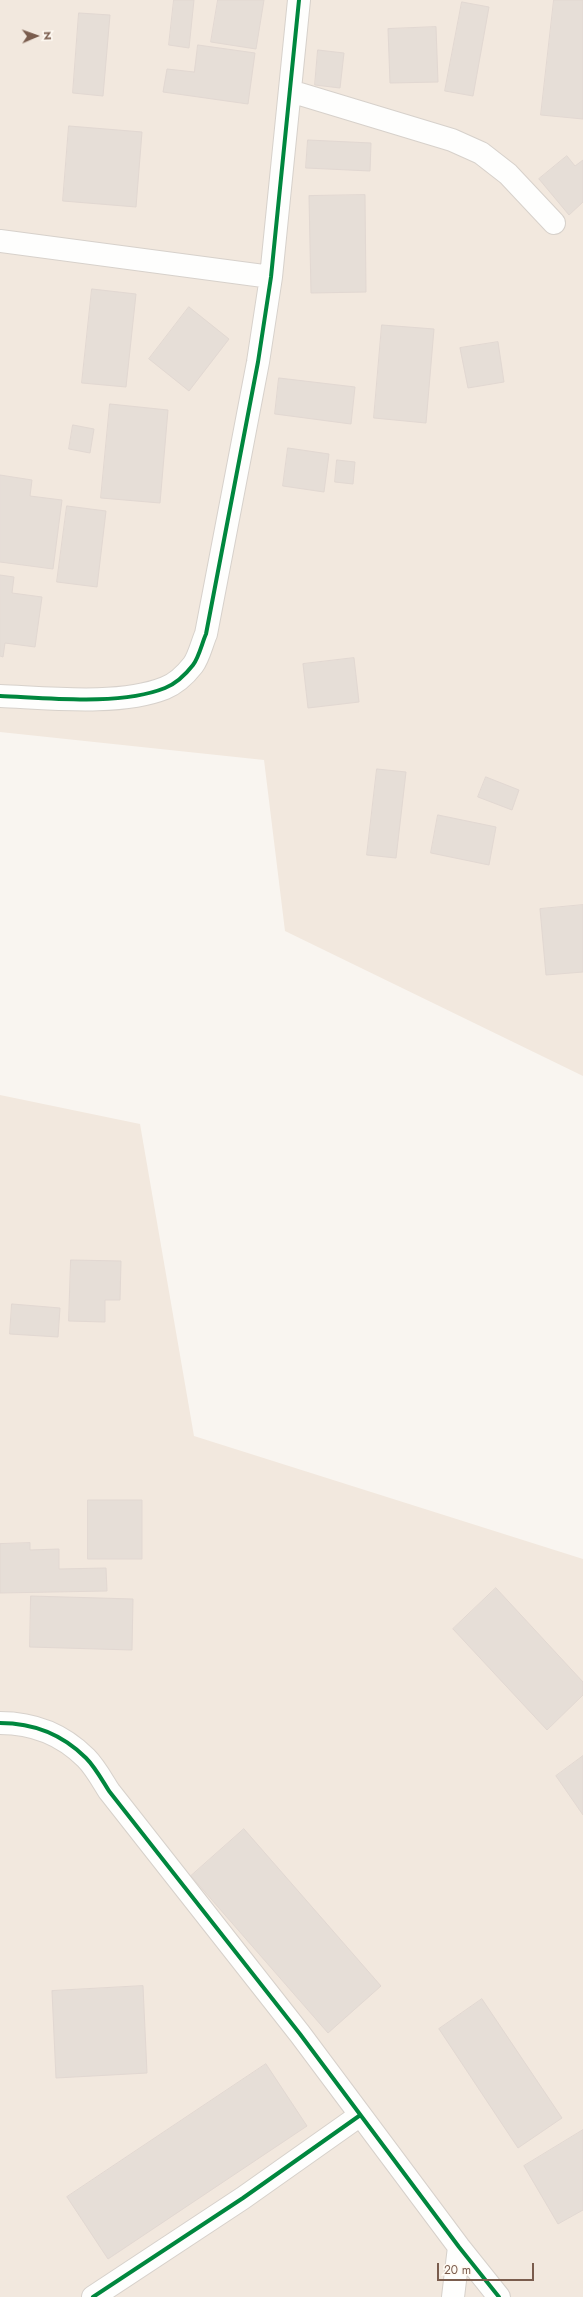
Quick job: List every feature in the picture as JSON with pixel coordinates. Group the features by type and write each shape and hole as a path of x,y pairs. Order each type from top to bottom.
{"street":[{"path":"0,696 111,698 148,694 167,688 182,677 194,664 206,634 258,362 270,277 299,0"},
{"path":"290,91 452,140 481,153 508,174 554,223"},
{"path":"0,241 270,277"},
{"path":"0,1723 16,1723 53,1732 86,1758 109,1791 300,2034 359,2116 499,2297"},
{"path":"93,2297 243,2198 359,2116"},
{"path":"453,2297 459,2247"}],"shaded area":[{"path":"0,0 583,0 583,1076 285,931 264,760 0,732"},
{"path":"0,1095 140,1124 194,1436 583,1559 583,2297 0,2297"}],"building":[{"path":"174,0 194,0 189,48 169,45"},
{"path":"218,0 264,0 256,49 211,42"},
{"path":"554,0 583,0 583,119 541,115"},
{"path":"462,2 489,7 473,96 445,91"},
{"path":"79,13 110,15 103,96 73,93"},
{"path":"436,27 438,82 390,83 388,29"},
{"path":"198,45 255,53 248,104 163,92 167,69 194,72"},
{"path":"318,50 344,53 340,88 315,85"},
{"path":"69,126 142,132 136,207 63,201"},
{"path":"308,140 371,143 370,171 306,168"},
{"path":"567,156 575,166 583,160 583,202 569,215 539,179"},
{"path":"365,195 366,292 311,293 309,196"},
{"path":"92,289 136,294 126,387 82,383"},
{"path":"189,307 229,339 189,391 149,359"},
{"path":"382,325 434,329 426,423 374,418"},
{"path":"498,342 504,382 468,388 460,348"},
{"path":"279,378 355,387 351,424 275,414"},
{"path":"110,404 168,410 160,503 101,498"},
{"path":"73,425 94,429 90,453 69,449"},
{"path":"288,448 329,454 324,492 283,486"},
{"path":"337,460 355,462 353,484 335,482"},
{"path":"0,475 32,480 30,496 62,500 53,569 0,562"},
{"path":"67,506 106,511 97,587 57,582"},
{"path":"0,575 14,577 12,593 42,597 35,647 5,643 3,657 0,656"},
{"path":"354,658 359,702 308,708 303,664"},
{"path":"377,769 406,772 396,858 367,855"},
{"path":"486,777 519,790 512,810 478,797"},
{"path":"438,815 496,827 489,865 431,853"},
{"path":"583,905 583,972 546,975 540,909"},
{"path":"71,1260 121,1261 120,1300 105,1300 105,1322 69,1321"},
{"path":"12,1304 60,1308 58,1337 10,1334"},
{"path":"88,1500 142,1500 142,1559 88,1559"},
{"path":"30,1543 30,1550 59,1549 59,1569 106,1568 107,1591 0,1593 0,1544"},
{"path":"496,1588 583,1682 583,1695 547,1730 453,1629"},
{"path":"31,1596 133,1599 132,1650 30,1647"},
{"path":"583,1756 583,1815 556,1776"},
{"path":"244,1829 381,1986 328,2033 191,1876"},
{"path":"143,1986 147,2073 56,2078 52,1991"},
{"path":"482,1999 562,2118 518,2148 439,2029"},
{"path":"266,2064 307,2126 108,2259 67,2197"},
{"path":"583,2130 583,2210 558,2224 524,2166"}],"cycle path":[{"path":"0,696 84,700 147,694 165,688 176,681 184,675 197,658 206,634 258,362 271,277 299,0"},
{"path":"0,1723 24,1725 57,1736 77,1750 89,1762 109,1791 300,2034 459,2247 499,2297"},
{"path":"93,2297 243,2198 359,2116"}]}
